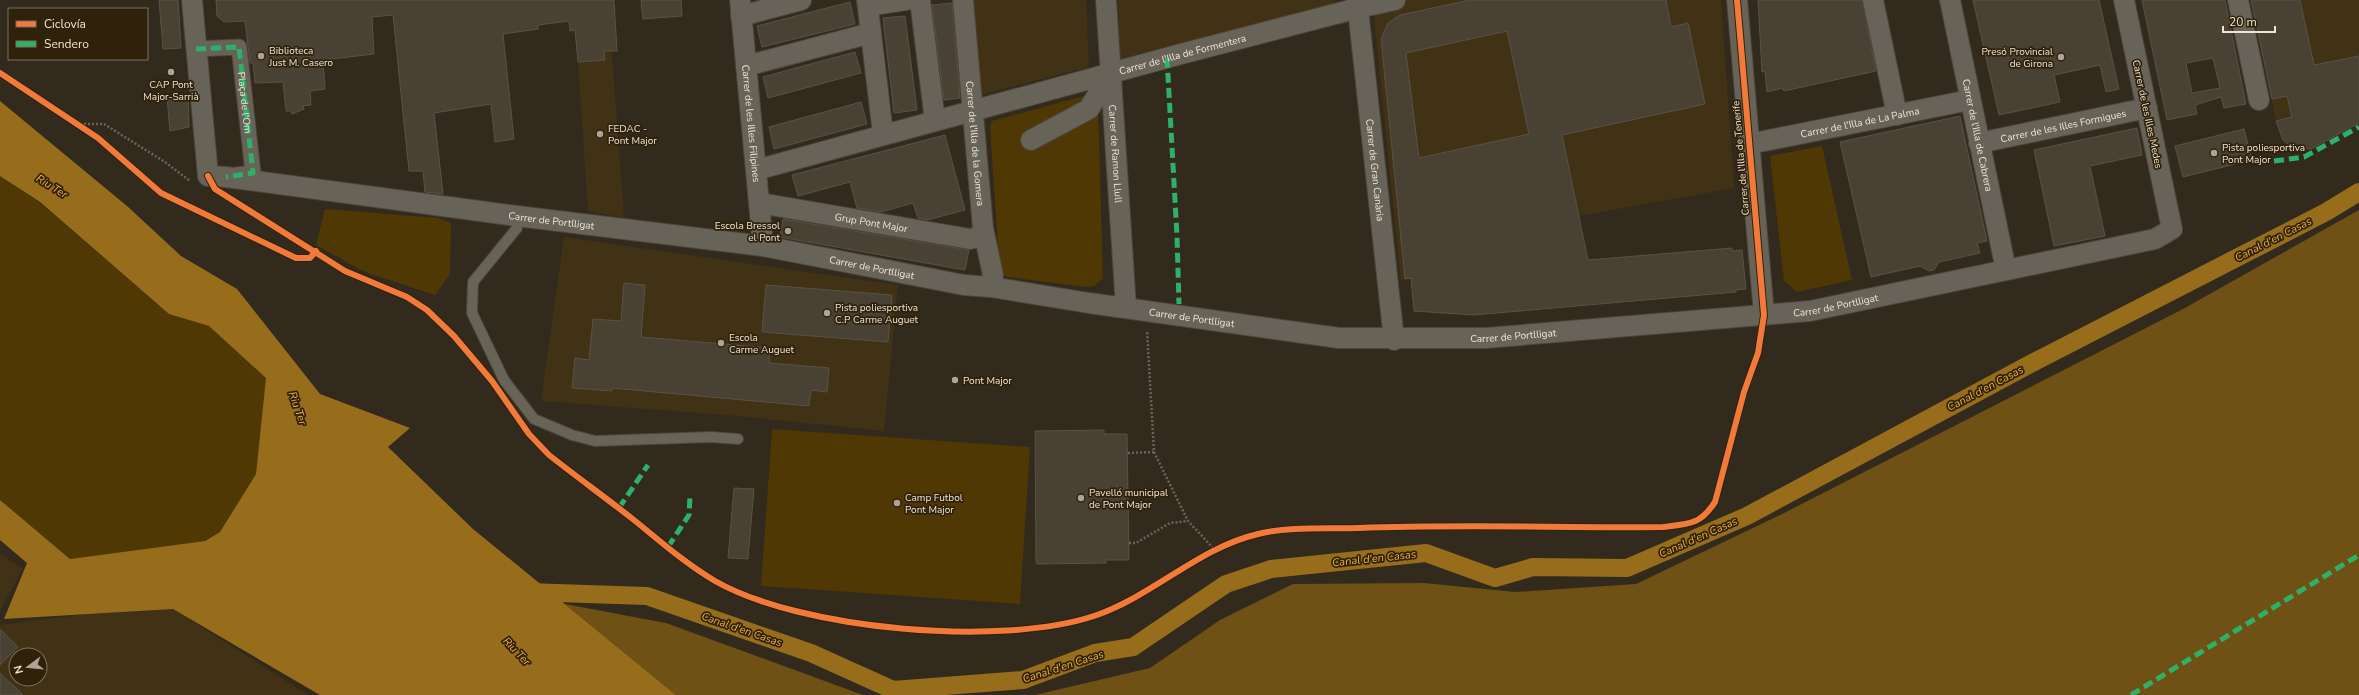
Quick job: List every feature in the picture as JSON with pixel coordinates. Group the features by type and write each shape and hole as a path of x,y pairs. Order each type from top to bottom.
{"street":[{"path":"741,8 801,0"},
{"path":"883,134 868,3 906,0"},
{"path":"920,0 935,121"},
{"name":"Carrer de l'Illa de la Gomera","path":"963,0 984,236 993,275 991,286"},
{"name":"Carrer de Ramon Llull","path":"1106,0 1126,308"},
{"name":"Carrer de l'Illa de Formentera","path":"972,112 1357,4 1395,0"},
{"name":"Carrer de l'Illa de Tenerife","path":"1737,0 1764,315"},
{"path":"1873,0 1897,114"},
{"name":"Carrer de l'Illa de Cabrera","path":"1950,0 2006,270"},
{"name":"Carrer de les Illes Medes","path":"2124,0 2172,229"},
{"path":"2238,0 2259,100"},
{"name":"Carrer de Gran Canària","path":"1357,4 1394,340"},
{"name":"Carrer de les Illes Filipines","path":"741,8 763,246"},
{"path":"192,10 196,49 217,177"},
{"path":"746,66 871,33"},
{"name":"Plaça de l'Om","path":"196,49 239,48 253,173 217,177"},
{"path":"1031,140 1089,109 1110,74"},
{"name":"Carrer de l'Illa de La Palma","path":"1749,144 1970,100"},
{"name":"Carrer de les Illes Formigues","path":"1979,143 2147,108"},
{"path":"756,170 883,134 972,112"},
{"name":"Carrer de Portlligat","path":"217,177 763,246 964,285 991,286 1126,308 1338,338 1394,340 1486,338 1810,311 2155,239 2172,229"},
{"name":"Grup Pont Major","path":"759,202 970,239 984,236"}],"lane":[{"path":"517,216 517,228 473,282 472,313 504,380 534,419 572,435 595,441 711,437 738,439"}],"path":[{"path":"69,119 87,131"},
{"path":"76,124 104,124 165,162 201,189 217,177"},
{"path":"1147,323 1154,452 1188,521 1215,550"},
{"path":"1128,453 1154,452"},
{"path":"1128,543 1136,543 1170,523 1188,521"}],"shaded area":[{"name":"FEDAC - Pont Major","path":"608,0 624,218 588,211 578,62"},
{"path":"973,0 1086,0 1089,67 979,95"},
{"path":"1118,0 1336,0 1327,8 1120,62"},
{"path":"1372,0 1721,0 1734,188 1579,216 1584,241 1401,281"},
{"path":"2251,0 2359,0 2359,123 2311,149 2293,148 2283,140 2278,129"},
{"path":"1084,96 1093,98 1098,107 1103,278 1094,286 1086,287 1008,277 1000,273 990,127 992,121"},
{"path":"1822,146 1852,280 1797,292 1784,281 1770,156"},
{"path":"0,176 39,202 169,314 209,326 267,378 256,474 220,532 205,541 70,559 0,500"},
{"path":"325,209 438,218 451,223 450,274 435,295 365,272 316,245"},
{"path":"2359,210 2359,695 1035,695 1150,668 1220,620 1293,584 1424,583 1515,592 1636,584 1784,513 2183,309"},
{"name":"Escola Carme Auguet","path":"564,237 898,285 884,431 739,416 541,401"},
{"name":"Camp Futbol Pont Major","path":"772,429 1030,447 1020,604 761,586"},
{"path":"0,554 23,569 0,610"},
{"path":"565,604 666,623 863,695 676,695"},
{"path":"173,609 308,695 0,695 0,625 88,614"}],"water":[{"name":"Riu Ter","path":"0,101 127,206 181,256 237,289 320,394 410,428 388,447 473,529 676,695 320,695 173,609 4,619 27,563 0,540 0,500 70,559 205,541 220,532 256,474 266,378 209,326 169,314 40,202 0,176"}],"building":[{"path":"159,0 178,0 181,48 163,49"},
{"path":"216,0 614,0 617,51 604,51 605,60 578,62 575,30 570,31 569,21 538,25 538,29 503,34 514,139 495,142 491,104 434,113 443,194 425,192 423,171 409,171 393,15 372,17 374,54 323,60 325,89 310,91 311,105 303,106 304,109 292,114 291,111 286,111 283,82 255,83 253,63 250,63 245,21 224,22 217,16"},
{"path":"641,0 681,0 682,16 643,19"},
{"path":"1470,0 1666,0 1671,27 1688,23 1705,104 1562,135 1588,260 1732,248 1732,251 1742,250 1746,289 1736,290 1736,292 1474,315 1414,311 1411,278 1405,279 1381,39 1388,23 1400,15","holes":["1507,31 1529,134 1419,158 1406,53"]},
{"path":"1758,0 1862,0 1876,71 1784,91 1783,88 1767,92 1765,71 1762,72"},
{"name":"Presó Provincial de Girona","path":"1973,0 2099,0 2119,89 2106,92 2100,65 2054,75 2060,102 1999,115"},
{"path":"2142,0 2225,0 2246,104 2224,108 2221,97 2195,105 2197,114 2167,120","holes":["2213,58 2220,88 2192,93 2186,63"]},
{"path":"2251,0 2300,0 2314,65 2359,56 2359,123 2311,149 2293,148 2283,140 2276,121 2292,117 2287,96 2272,99"},
{"path":"850,2 855,24 762,47 757,26"},
{"path":"952,3 960,98 944,100 932,5"},
{"path":"905,16 917,110 894,113 883,18"},
{"path":"855,52 861,73 768,98 763,77"},
{"path":"188,96 189,127 170,131 167,97"},
{"path":"861,102 867,124 774,149 769,127"},
{"path":"1960,116 1987,241 1977,243 1980,253 1939,262 1934,270 1929,271 1920,266 1871,277 1840,142"},
{"path":"2137,128 2142,155 2090,166 2105,236 2054,246 2034,150"},
{"name":"Pista poliesportiva Pont Major","path":"2244,129 2252,160 2183,177 2175,146"},
{"path":"945,135 965,210 927,220 918,218 913,203 881,212 857,208 850,182 798,196 792,175"},
{"path":"783,219 969,250 965,270 780,237"},
{"path":"624,283 645,285 641,337 770,348 769,363 829,368 827,392 811,390 809,406 612,388 612,391 572,388 575,358 589,360 593,319 621,321"},
{"name":"Pista poliesportiva C.P Carme Auguet","path":"766,285 892,295 888,342 762,332"},
{"name":"Pavelló municipal de Pont Major","path":"1104,430 1104,434 1127,434 1129,560 1106,560 1106,563 1037,564 1035,431"},
{"path":"734,488 754,489 748,559 728,558"},
{"path":"0,629 18,647 8,647 8,657 0,665"},
{"path":"0,673 8,681 8,687 15,687 23,695 0,695"}],"waterway":[{"name":"Canal d'en Casas","path":"527,592 647,596 811,653 893,690 1023,680 1095,653 1133,647 1226,584 1271,569 1426,553 1495,578 1533,567 1627,568 1747,516 2034,362 2326,212 2359,192"}],"marked path":[{"path":"196,49 239,47 253,173 226,177"},
{"path":"1167,58 1177,236 1179,304"},
{"path":"2274,161 2304,157 2359,127"},
{"path":"619,508 648,465"},
{"path":"668,547 689,515 690,496"},
{"path":"2131,695 2359,555"}],"cycle path":[{"path":"208,176 215,189 345,271 407,297 427,310 454,336 492,381 529,434 549,455 634,520 683,560 715,581 752,598 797,612 848,622 902,628 955,631 1007,630 1054,625 1094,616 1116,607 1136,597 1215,550 1236,541 1270,531 1308,528 1435,526 1663,527 1693,522 1710,510 1715,502 1744,392 1758,353 1764,315 1737,0"},
{"path":"0,73 98,138 161,193 296,258 310,258 316,251"}],"place":[{"name":"Biblioteca Just M. Casero","path":"261,56"},
{"name":"Presó Provincial de Girona","path":"2061,57"},
{"name":"CAP Pont Major-Sarrià","path":"171,72"},
{"name":"FEDAC - Pont Major","path":"600,134"},
{"name":"Pista poliesportiva Pont Major","path":"2214,153"},
{"name":"Escola Bressol el Pont","path":"788,231"},
{"name":"Pista poliesportiva C.P Carme Auguet","path":"827,313"},
{"name":"Escola Carme Auguet","path":"721,343"},
{"name":"Pont Major","path":"955,380"},
{"name":"Pavelló municipal de Pont Major","path":"1081,498"},
{"name":"Camp Futbol Pont Major","path":"897,503"}]}
